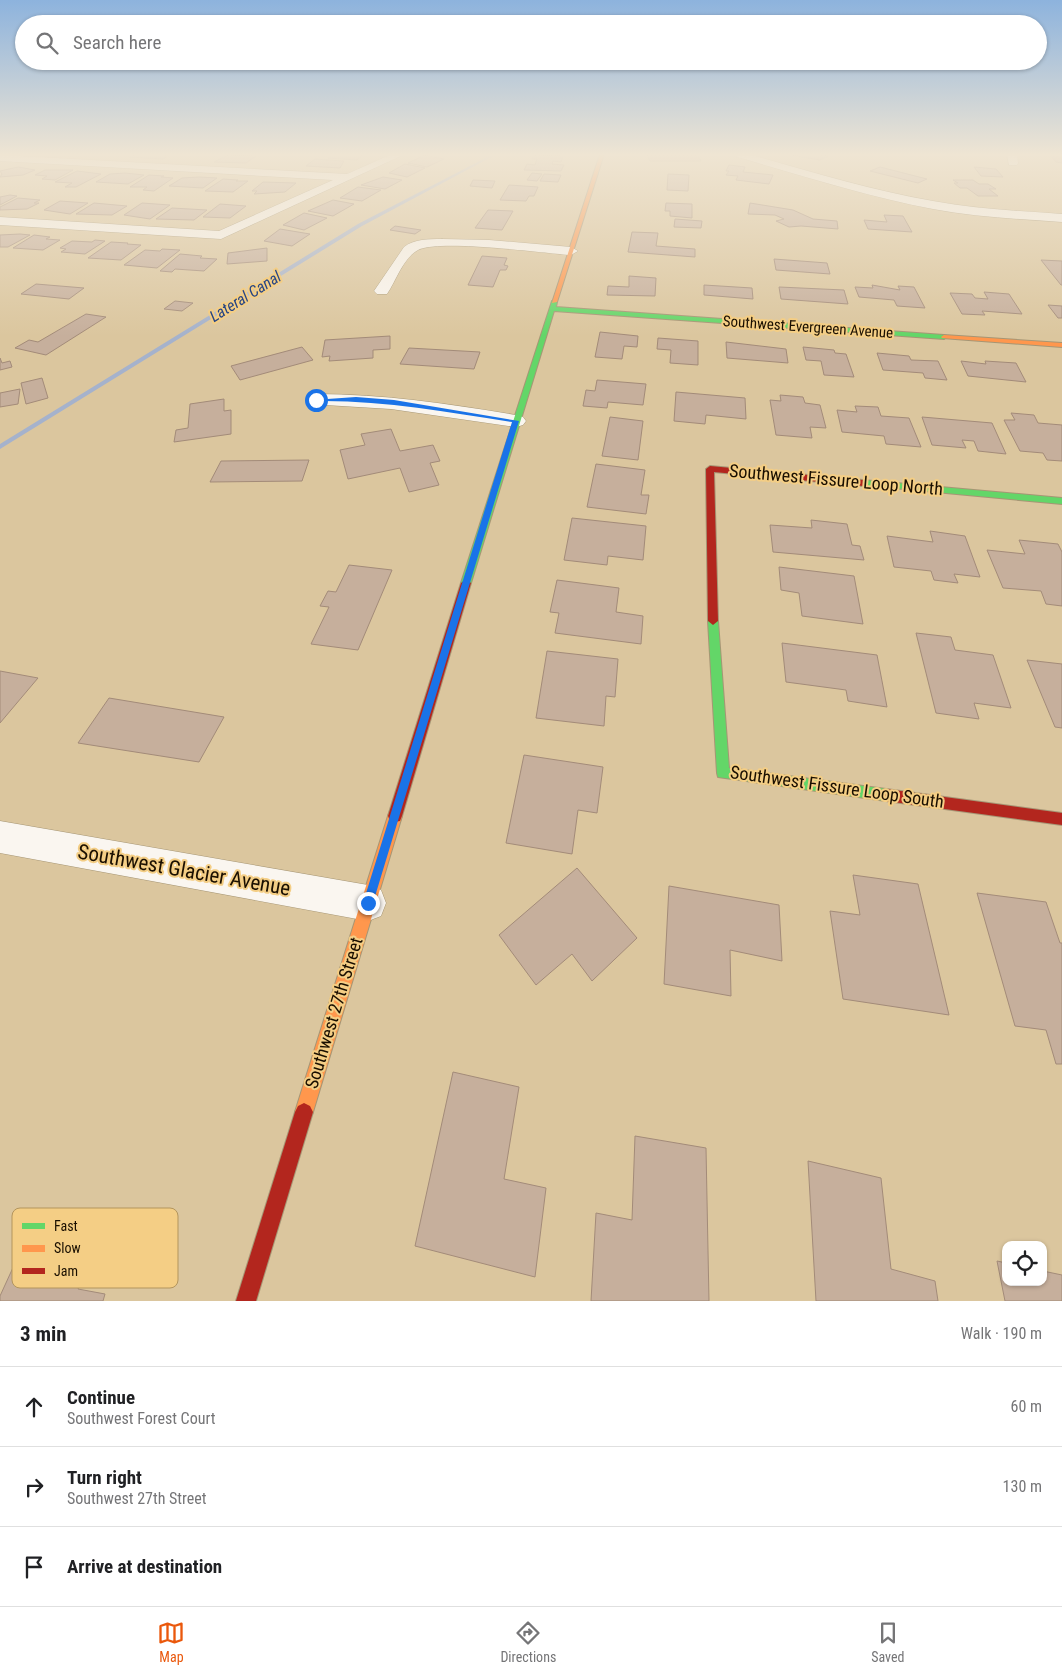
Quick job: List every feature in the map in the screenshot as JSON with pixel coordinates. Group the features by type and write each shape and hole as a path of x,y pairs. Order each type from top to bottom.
{"street":[{"path":"0,221 221,235 265,215"},
{"name":"Southwest 27th Street","path":"246,1301 516,421 583,215"},
{"path":"1018,215 1062,218"},
{"path":"382,291 407,252 417,245 449,243 571,251"},
{"name":"Southwest Evergreen Avenue","path":"553,308 1062,345"},
{"path":"316,400 356,399 394,402 516,421"},
{"name":"Southwest Fissure Loop North","path":"711,599 710,469 1062,501"},
{"name":"Southwest Fissure Loop South","path":"711,599 723,773 1062,819"},
{"name":"Southwest Glacier Avenue","path":"0,837 368,903"}],"building":[{"path":"124,215 156,215 150,219"},
{"path":"162,215 201,215 194,220 156,219"},
{"path":"206,215 234,215 230,218 203,217"},
{"path":"301,215 327,218 304,230 283,225"},
{"path":"485,215 511,215 502,230 475,228"},
{"path":"692,215 692,218 670,216"},
{"path":"767,215 803,215 813,219 837,221 838,229 789,227 776,221 784,219 775,215"},
{"path":"884,215 903,216 912,232 868,229 864,220 887,222"},
{"path":"675,219 702,221 701,228 674,227"},
{"path":"395,226 421,230 415,234 390,230"},
{"path":"280,229 310,234 292,246 264,241"},
{"path":"632,232 658,233 656,246 695,249 695,257 628,252"},
{"path":"0,235 30,235 8,247 0,247"},
{"path":"34,235 50,237 46,239 60,240 43,250 13,248"},
{"path":"95,240 105,241 85,254 61,252 66,249 60,248 72,241 92,242"},
{"path":"111,242 141,245 121,260 88,258"},
{"path":"267,248 267,261 227,264 228,253"},
{"path":"162,249 180,250 157,268 124,265 145,250 160,251"},
{"path":"180,254 217,259 204,271 175,269 172,272 160,271"},
{"path":"482,256 507,258 504,265 508,266 506,270 500,270 493,287 468,285"},
{"path":"774,259 827,263 830,274 776,270"},
{"path":"1041,260 1062,261 1062,285 1061,285"},
{"path":"629,276 656,278 655,296 607,295 608,286 629,287"},
{"path":"36,284 84,288 69,299 21,294"},
{"path":"704,285 752,288 753,299 704,295"},
{"path":"872,285 900,290 898,286 914,287 925,308 897,306 894,300 859,297 855,287 873,288"},
{"path":"779,287 844,290 848,304 781,299"},
{"path":"984,292 1009,294 1022,314 982,311 985,315 962,314 950,293 972,294 975,298 988,299"},
{"path":"175,301 193,303 182,311 164,309"},
{"path":"1048,305 1062,306 1062,318 1058,318"},
{"path":"86,314 106,317 46,355 15,348 29,340 38,342"},
{"path":"600,332 638,336 637,347 624,346 622,359 595,357"},
{"path":"390,336 390,349 373,350 373,358 329,361 330,356 322,357 325,340"},
{"path":"658,338 698,341 698,365 670,363 671,350 657,349"},
{"path":"726,342 786,349 788,363 727,358"},
{"path":"302,347 313,360 240,380 231,366"},
{"path":"803,347 834,350 835,353 846,354 854,377 824,375 821,361 806,360"},
{"path":"409,348 480,352 474,369 400,364"},
{"path":"877,353 909,356 911,360 938,361 947,380 925,378 923,373 883,370"},
{"path":"0,358 2,363 10,361 12,367 0,370"},
{"path":"961,361 986,364 985,361 1016,363 1026,382 968,376"},
{"path":"42,378 48,398 26,404 21,383"},
{"path":"597,380 646,384 643,405 608,402 607,408 583,406 586,390 595,391"},
{"path":"20,389 18,404 0,407 0,393"},
{"path":"676,392 745,398 746,419 706,415 705,424 674,421"},
{"path":"780,395 803,397 805,403 820,405 826,428 810,427 812,438 776,435 770,400 781,401"},
{"path":"224,399 224,411 231,410 231,434 174,442 176,430 188,428 190,404"},
{"path":"855,406 878,407 881,416 909,418 921,447 886,444 884,436 842,432 837,410 857,412"},
{"path":"1011,413 1034,415 1038,423 1062,425 1062,461 1047,460 1043,453 1020,451 1004,420 1015,420"},
{"path":"610,417 643,421 638,460 602,456"},
{"path":"922,417 992,423 1006,454 978,451 974,441 962,440 966,448 932,445"},
{"path":"391,429 400,451 433,445 440,461 430,463 439,485 409,492 400,468 348,479 340,450 365,445 361,434"},
{"path":"309,460 302,481 210,482 221,461"},
{"path":"596,464 645,470 641,495 649,495 646,514 587,507"},
{"path":"572,518 646,526 643,560 608,556 607,565 564,560"},
{"path":"811,520 847,524 852,545 860,546 864,560 773,552 770,525 812,528"},
{"path":"930,531 965,536 980,577 954,574 958,583 934,580 931,571 894,567 887,536 933,542"},
{"path":"1019,540 1058,544 1062,552 1062,606 1046,604 1041,591 1003,588 987,550 1025,554"},
{"path":"349,565 392,570 358,650 311,644 329,607 320,606 328,591 336,592"},
{"path":"779,567 854,576 863,624 802,616 799,593 781,590"},
{"path":"557,580 619,588 616,612 643,616 641,644 555,633 559,613 550,612"},
{"path":"916,633 951,637 955,650 993,655 1011,708 974,703 979,719 936,713"},
{"path":"782,643 877,655 887,707 848,701 846,690 786,682"},
{"path":"547,651 618,659 615,697 606,696 604,726 536,718"},
{"path":"1027,660 1062,664 1062,728 1055,727"},
{"path":"0,671 38,678 0,723"},
{"path":"109,698 224,717 199,762 78,743"},
{"path":"524,755 603,767 597,813 578,810 572,854 506,843"},
{"path":"577,868 637,938 592,981 572,954 536,985 499,935"},
{"path":"853,875 918,884 949,1015 843,999 830,911 860,915"},
{"path":"669,886 779,905 782,961 730,950 731,996 664,984"},
{"path":"977,893 1046,902 1060,943 1062,943 1062,1064 1056,1064 1046,1030 1015,1026"},
{"path":"453,1072 519,1087 504,1179 546,1188 535,1277 415,1246"},
{"path":"635,1136 706,1148 709,1301 591,1301 596,1213 632,1220"},
{"path":"808,1161 881,1178 891,1269 935,1281 938,1301 816,1301"},
{"path":"997,1261 1002,1262 1002,1286"},
{"path":"12,1270 12,1288 78,1288 105,1294 103,1301 0,1301 0,1296"},
{"path":"1047,1272 1062,1275 1062,1301 1005,1301 1002,1286 1047,1286"}],"waterway":[{"name":"Lateral Canal","path":"0,447 380,215"}],"traffic: fast":[{"path":"466,583 554,302"},
{"path":"553,309 944,337"},
{"path":"863,483 1062,501"},
{"path":"713,621 723,773 886,795"}],"traffic: slow":[{"path":"554,302 582,215"},
{"path":"944,337 1062,345"},
{"path":"304,1112 395,816"}],"traffic: jam":[{"path":"713,621 710,469 863,483"},
{"path":"395,816 466,583"},
{"path":"886,795 1062,819"},
{"path":"246,1301 304,1112"}],"route":[{"path":"316,400 356,399 394,402 516,421 368,903"}]}
